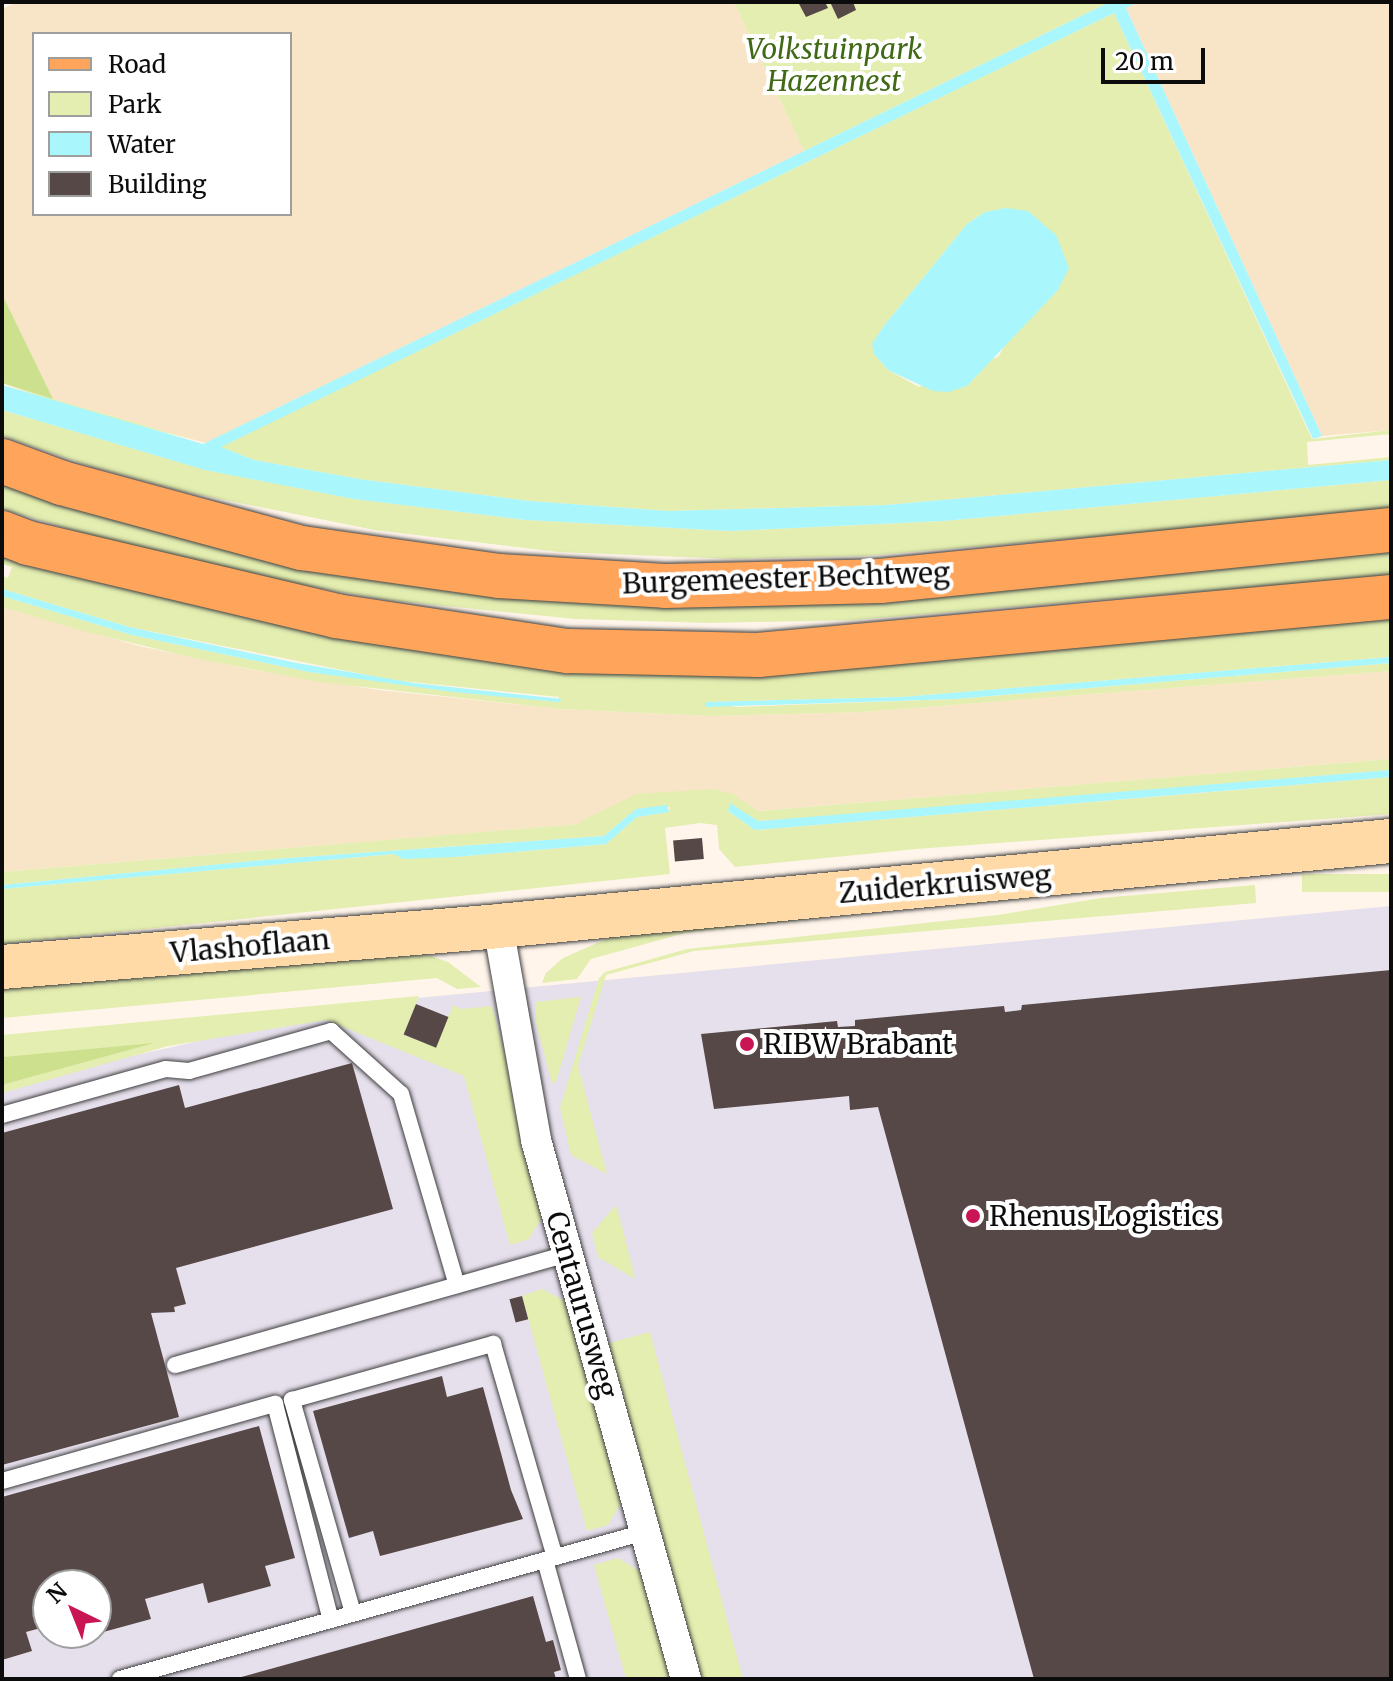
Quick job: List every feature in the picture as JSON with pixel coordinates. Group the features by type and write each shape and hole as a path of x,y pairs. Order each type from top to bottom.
{"main road":[{"name":"Burgemeester Bechtweg","path":"2,461 62,483 302,548 499,576 665,586 880,581 1391,530"},
{"path":"11,539 336,616 568,651 758,655 1391,597"}],"street":[{"name":"Zuiderkruisweg","path":"498,926 1391,841"},
{"name":"Vlashoflaan","path":"2,967 498,926"},
{"name":"Centaurusweg","path":"498,926 536,1140 686,1679"}],"lane":[{"path":"2,1115 166,1069 189,1071 331,1031 401,1094 457,1285"},
{"path":"175,1365 567,1254"},
{"path":"353,1613 292,1400 493,1344 550,1558 578,1679"},
{"path":"2,1481 275,1404 331,1620"},
{"path":"120,1679 645,1532"}],"shaded area":[{"path":"17,2 734,2 804,151 206,443 53,399 2,294 2,9"},
{"path":"1138,2 1391,2 1391,430 1322,436 1126,8"},
{"path":"2,607 139,646 259,671 379,690 559,709 712,716 862,712 1391,671 1391,759 758,811 733,794 581,824 2,872"},
{"path":"1391,906 1391,1679 2,1679 2,1085 374,1002"}],"green space":[{"name":"Volkstuinpark Hazennest","path":"734,2 1110,2 804,151"},
{"path":"1114,13 1312,439 1391,430 1391,434 1307,442 1308,465 1391,457 1391,460 886,505 668,511 529,501 359,479 254,460 220,447","holes":["1006,208 1058,290 1007,342 998,357 919,387 888,370 874,354 873,343 883,327 967,224 985,212"]},
{"path":"2,294 53,399 2,383"},
{"path":"2,383 53,399 206,443 68,407"},
{"path":"2,410 206,470 355,499 526,520 730,531 943,521 1391,480 1391,512 864,556 734,559 559,552 375,530 185,492 89,466 2,436"},
{"path":"2,480 431,577 1391,551 1391,576 855,620 709,623 575,619 386,600 274,580 110,541 2,509"},
{"path":"2,551 441,645 1391,614 1391,657 902,697 705,702 737,707 954,699 1391,663 1391,671 862,712 712,716 559,709 319,682 198,659 83,631 2,607 2,596 132,635 309,672 559,702 559,697 392,680 129,627 2,589 2,576 8,578 12,567 2,564"},
{"path":"1391,759 1391,770 861,814 758,821 731,804 728,811 755,830 1391,777 1391,814 916,849 735,867 719,849 717,825 700,823 665,828 670,874 2,944 2,889 394,854 454,857 606,844 637,817 668,812 670,807 636,809 604,836 275,859 2,885 2,872 580,824 637,794 713,789 733,794 758,811"},
{"path":"1302,874 1391,874 1391,892 1302,892"},
{"path":"1255,885 1256,903 694,951 606,975 578,1066 607,1174 571,1155 560,1108 599,978 605,972 687,949 998,915 1101,898"},
{"path":"995,898 685,933 591,959 577,979 542,983 546,973 563,958 613,936"},
{"path":"422,953 448,962 481,987 457,989 437,978 2,1018 2,984"},
{"path":"419,996 404,1035 436,1047 453,1005 461,1009 492,1006 547,1209 529,1239 510,1245 464,1076 326,1020 168,1046 2,1093 2,1085 148,1044 2,1057 2,1035"},
{"path":"581,997 556,1082 552,1083 536,1023 535,1002"},
{"path":"154,1043 2,1085 2,1057"},
{"path":"616,1205 635,1279 598,1257 592,1233"},
{"path":"542,1289 573,1305 625,1496 608,1525 587,1531 522,1296"},
{"path":"650,1332 743,1679 698,1679 608,1343"},
{"path":"618,1558 646,1575 675,1679 626,1679 594,1565"}],"water":[{"path":"1110,2 1138,2 1126,8 1322,436 1313,439 1114,13 221,447 254,460 359,479 529,501 668,511 886,505 1391,460 1391,480 943,521 730,531 526,520 354,499 205,470 2,410 2,385 203,444"},
{"path":"1006,208 1028,211 1056,235 1069,268 1058,290 967,386 948,392 933,391 888,370 874,354 872,344 883,327 967,224 985,212"},
{"path":"2,589 129,627 297,663 414,683 562,699 559,702 453,692 309,672 132,635 2,596"},
{"path":"1391,657 1391,663 954,699 705,707 705,702 902,697"},
{"path":"1391,770 1391,777 755,830 728,811 730,803 758,821"},
{"path":"667,805 669,812 637,817 606,844 454,857 403,859 394,854 2,889 2,885 275,859 604,836 636,809"}],"building":[{"path":"798,2 825,2 828,8 806,17"},
{"path":"830,2 853,2 856,10 838,19"},
{"path":"702,838 704,859 675,861 673,841"},
{"path":"1391,970 1391,1679 1034,1679 878,1107 850,1110 849,1096 714,1109 701,1034 837,1021 838,1027 855,1026 855,1020 1004,1006 1005,1012 1021,1010 1022,1005"},
{"path":"416,1004 448,1017 436,1048 404,1035"},
{"path":"352,1063 393,1209 176,1268 186,1304 174,1307 175,1312 151,1313 179,1417 2,1465 2,1133 179,1085 185,1108"},
{"path":"522,1296 528,1319 516,1323 509,1299"},
{"path":"442,1376 447,1397 483,1387 511,1490 523,1519 380,1556 373,1531 349,1538 313,1411"},
{"path":"259,1426 295,1558 265,1566 271,1586 208,1603 203,1583 145,1599 151,1619 112,1630 112,1569 32,1569 32,1630 26,1632 32,1651 2,1660 2,1497"},
{"path":"533,1596 546,1642 553,1640 561,1670 554,1672 556,1679 234,1679"}],"place":[{"name":"RIBW Brabant","path":"747,1044"},
{"name":"Rhenus Logistics","path":"973,1216"}]}
